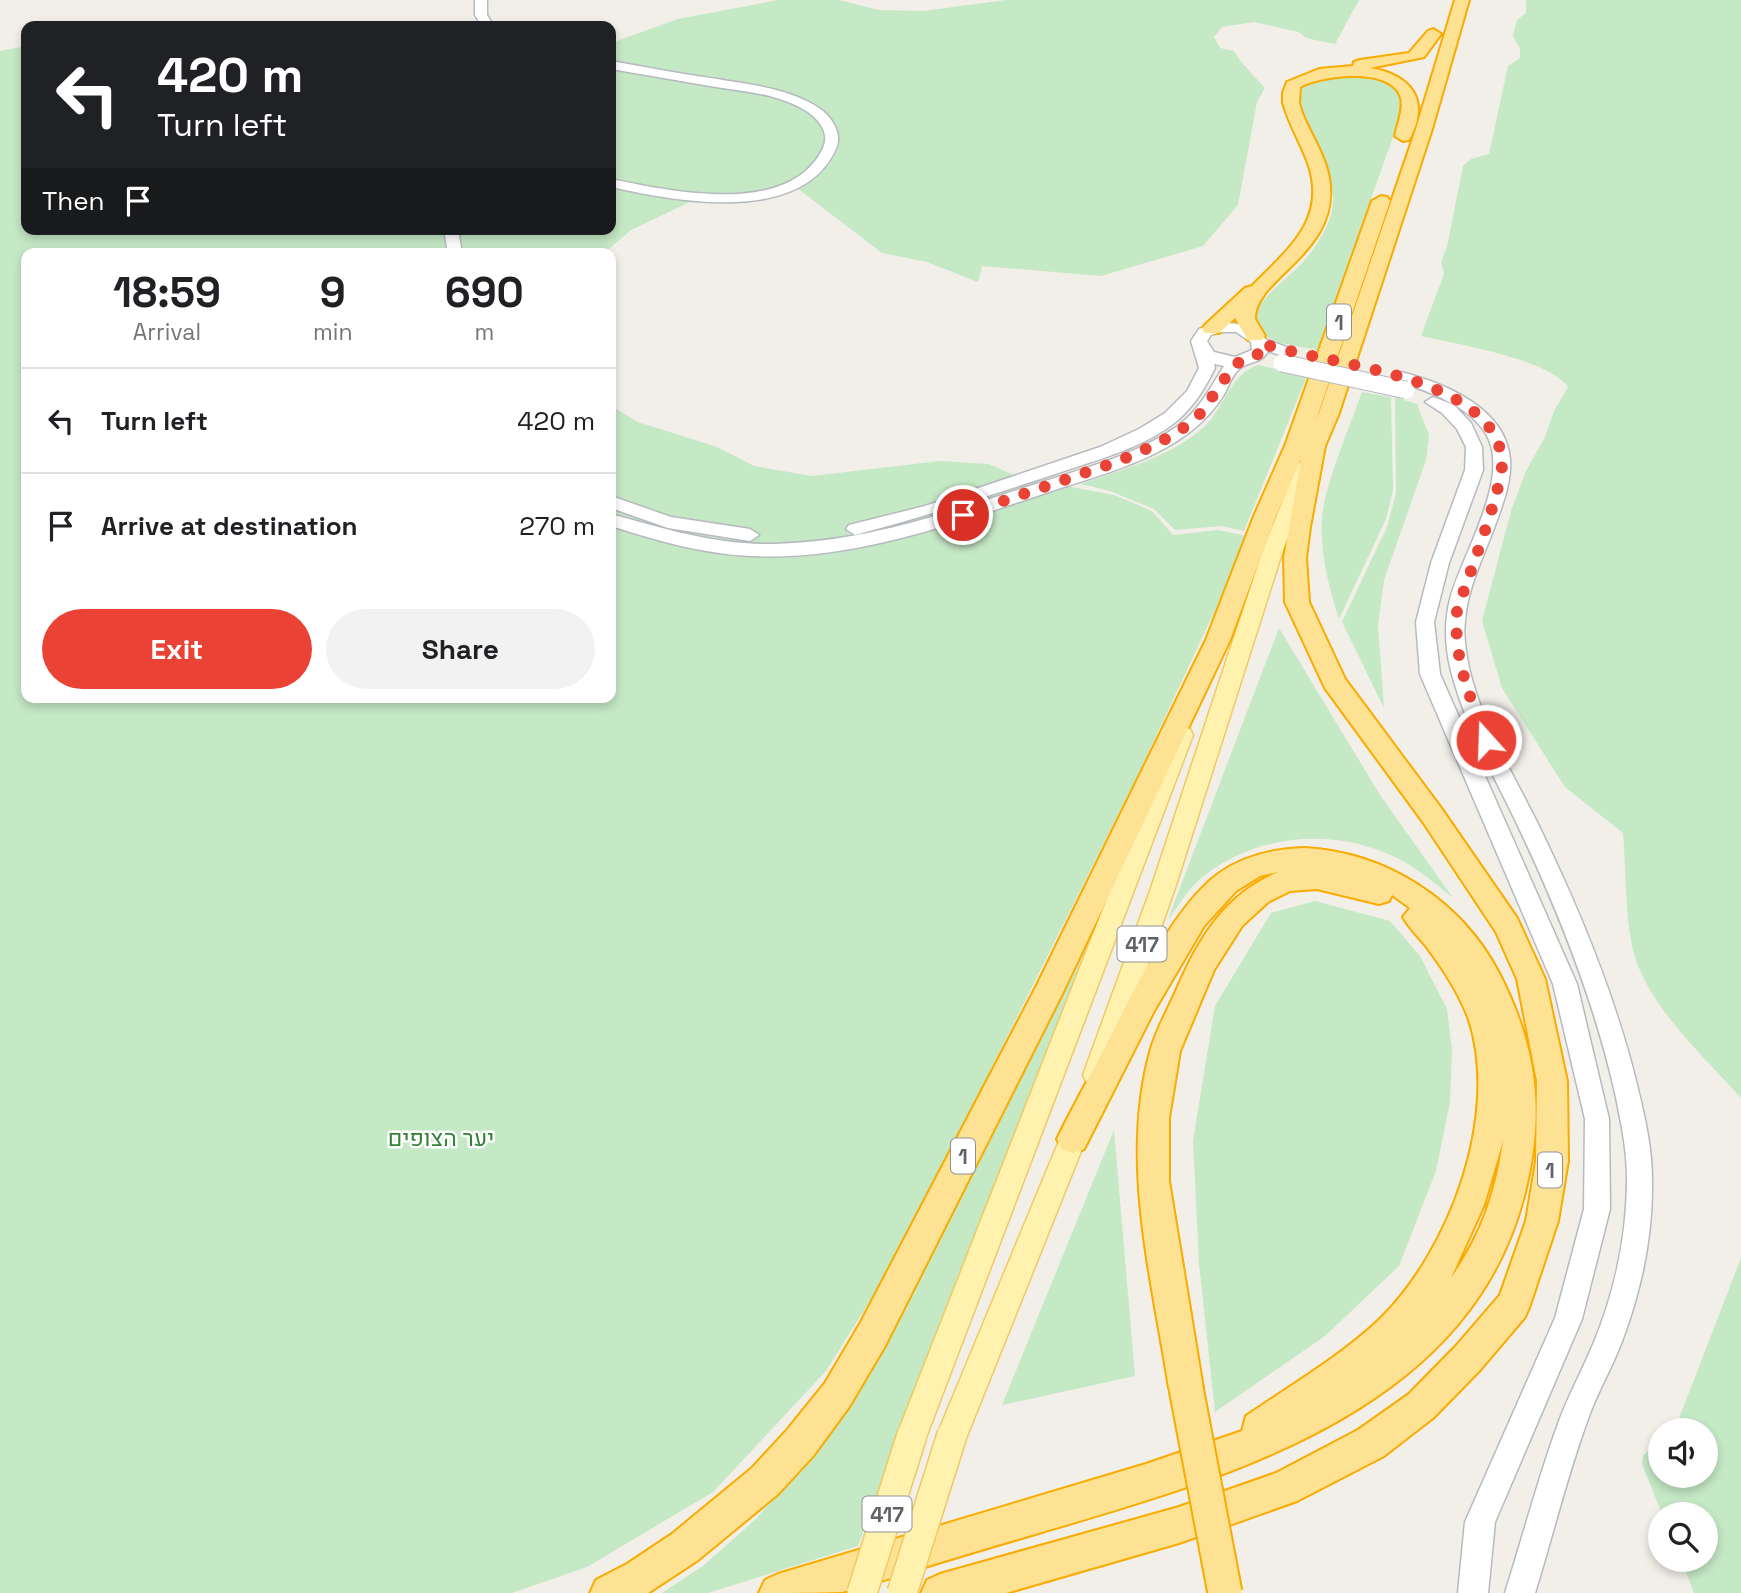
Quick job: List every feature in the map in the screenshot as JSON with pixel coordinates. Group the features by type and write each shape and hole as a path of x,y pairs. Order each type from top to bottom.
{"highway":[{"name":"1","path":"609,1593 651,1570 726,1515 774,1471 837,1395 894,1293 1047,993 1219,640 1265,516 1296,446 1403,136 1433,34 1446,0"},
{"name":"1","path":"940,1593 1192,1520 1284,1488 1371,1443 1421,1406 1468,1358 1513,1305 1542,1221 1552,1161 1552,1081 1531,979 1507,926 1433,815 1369,733 1334,682 1297,602 1295,558 1314,446 1329,413 1424,129 1462,0"},
{"path":"1305,138 1280,97 1280,86 1287,79 1318,68 1391,62 1413,57 1419,54 1433,34"},
{"path":"1258,340 1247,327 1245,312 1259,290 1308,238 1319,215 1321,178 1290,99 1289,91 1293,85 1306,76 1335,71 1372,74 1400,85 1410,101 1403,136"},
{"path":"1212,329 1249,294 1276,275"},
{"path":"778,1593 1160,1478 1267,1438 1346,1399 1375,1378 1442,1313 1483,1258 1496,1234 1505,1207 1520,1130 1520,1078 1514,1048 1498,1002 1464,943 1425,901 1387,878 1347,864 1298,859 1259,865 1230,880 1218,890 1186,930 1153,984 1073,1139"},
{"path":"1216,1457 1337,1374 1405,1318 1427,1290 1440,1267 1464,1215 1485,1157 1493,1082 1492,1055 1483,1019 1460,974 1427,927 1401,904 1378,893 1317,878 1286,880 1258,894 1232,918 1202,964 1164,1051 1154,1118 1153,1181 1186,1388 1225,1593"}],"main road":[{"path":"481,0 481,15 485,21"},
{"path":"616,66 762,90 788,98 821,116 831,131 832,140 824,157 806,175 779,189 754,195 694,199 616,184"},
{"path":"616,504 668,522 751,535 821,534 886,522 1106,451 1145,433 1171,417 1194,393 1207,368 1200,336 1212,329 1230,327 1258,340 1284,357"},
{"path":"616,522 659,536 748,550 824,548 894,536 940,523 1119,461 1159,443 1188,425 1201,413 1235,364 1249,360 1260,352 1258,340"},
{"path":"1204,352 1228,362 1284,357 1451,396 1483,419 1495,437 1502,460 1498,485 1457,611 1455,641 1467,688 1486,740 1536,842 1588,968 1625,1081 1639,1157 1635,1252 1608,1343 1572,1424 1520,1593"},
{"path":"1403,383 1448,409 1465,427 1474,447 1474,470 1440,563 1425,622 1430,674 1565,984 1597,1119 1597,1209 1568,1319 1480,1522 1474,1593"},
{"name":"417","path":"902,1593 952,1435 1073,1139 1163,888 1273,550 1314,446"},
{"name":"417","path":"862,1593 912,1435 1219,640"}],"green space":[{"name":"יער הצופים","path":"778,0 839,0 879,10 923,11 1006,0 1359,0 1335,44 1306,38 1299,32 1254,22 1222,27 1214,37 1220,48 1234,51 1265,88 1257,102 1238,205 1203,246 1101,276 982,266 978,282 927,262 882,253 793,185 692,201 631,230 610,248 21,248 21,703 616,703 616,409 638,422 717,447 754,466 812,476 940,461 989,464 1018,477 1114,495 1152,511 1173,535 1218,530 1247,536 1234,570 1133,785 895,1261 826,1371 713,1492 587,1567 512,1593 0,1593 0,51 21,47 21,235 616,235 616,41 678,19"},
{"path":"1526,0 1741,0 1741,1098 1677,1027 1649,988 1632,946 1623,833 1565,787 1502,688 1482,621 1511,511 1526,471 1568,387 1558,377 1522,361 1421,336 1444,274 1441,262 1447,247 1463,166 1471,159 1489,154 1508,66 1520,58 1520,49 1513,36 1517,20 1526,13"},
{"path":"1352,75 1379,80 1398,89 1403,94 1403,109 1317,350 1285,344 1264,333 1257,321 1257,312 1264,299 1299,266 1316,245 1329,221 1333,201 1329,172 1298,104 1298,92 1316,80"},
{"path":"1258,365 1307,376 1244,531 1222,526 1175,530 1154,509 1110,491 1081,484 1146,461 1192,437 1212,419 1241,375"},
{"path":"1362,392 1391,397 1393,490 1386,519 1339,619 1324,558 1323,510 1334,469"},
{"path":"1395,397 1417,404 1429,435 1426,460 1384,580 1378,625 1384,708 1342,622 1387,527 1396,493"},
{"path":"1279,628 1380,795 1453,898 1419,871 1391,855 1358,844 1310,839 1262,846 1217,866 1194,885 1168,919"},
{"path":"1138,822 982,1218 858,1546 708,1593 662,1593 703,1566 756,1519 799,1467"},
{"path":"1315,901 1390,921 1420,956 1447,1009 1452,1050 1450,1102 1436,1171 1399,1266 1325,1336 1215,1412 1199,1263 1193,1141 1215,1006 1271,913"},
{"path":"1114,1130 1135,1376 1002,1405"},
{"path":"1741,1258 1741,1593 1694,1593 1686,1572 1718,1572 1718,1502 1657,1502 1652,1488 1718,1488 1718,1418 1679,1418"},
{"path":"1648,1451 1648,1479 1642,1464 1643,1456"}],"route":[{"path":"963,515 1119,461 1159,443 1188,425 1201,413 1213,399 1231,368 1257,356 1261,343 1286,352 1401,377 1451,396 1483,419 1495,437 1502,460 1498,485 1457,611 1455,626 1455,641 1467,688 1486,740"}]}
